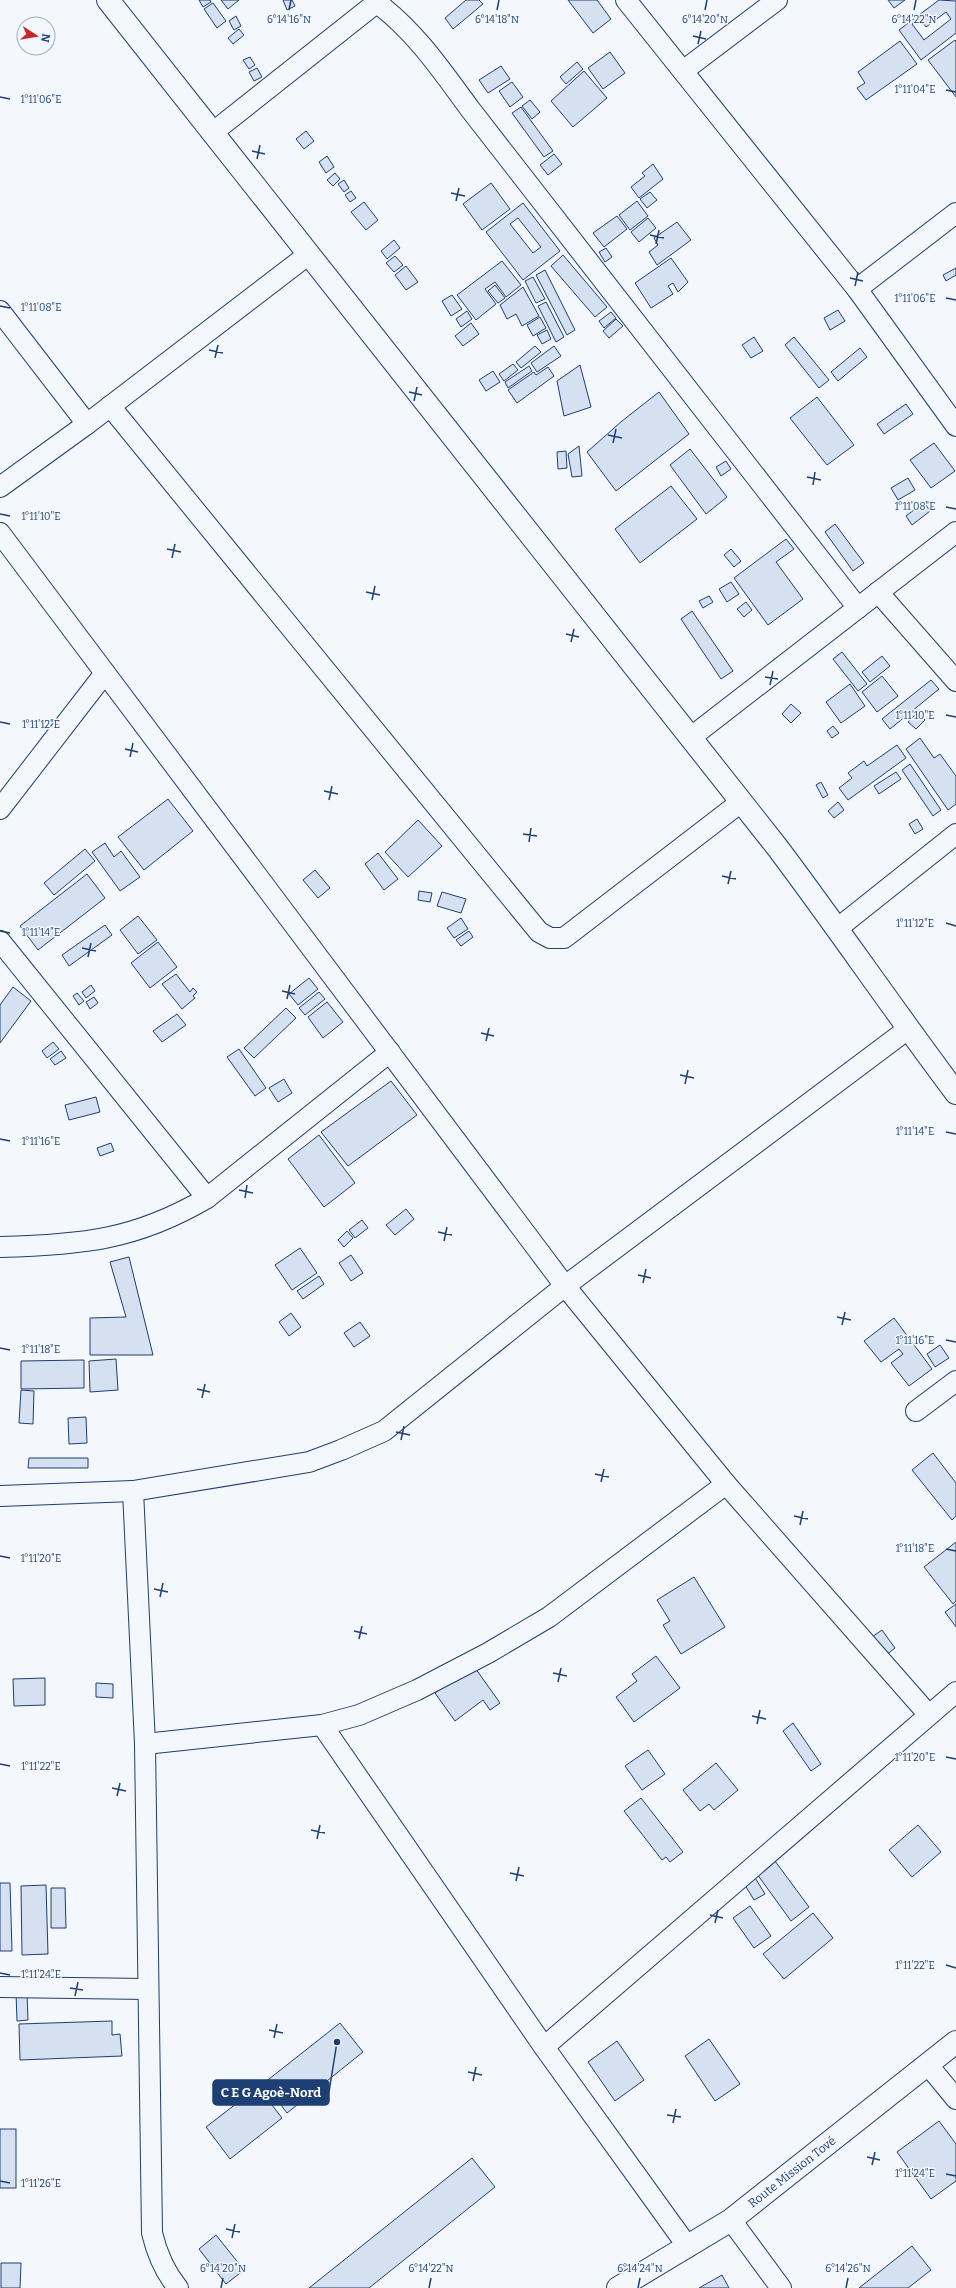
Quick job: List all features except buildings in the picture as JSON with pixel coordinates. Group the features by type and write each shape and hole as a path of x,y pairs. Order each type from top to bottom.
{"street":[{"path":"108,0 741,802 838,928 908,1029 956,1093"},
{"path":"626,0 857,289 956,426"},
{"path":"683,71 777,0"},
{"path":"212,133 379,1 413,35 439,66 470,109 858,608"},
{"path":"857,289 956,213"},
{"path":"0,486 87,424 309,254"},
{"path":"0,311 87,424"},
{"path":"110,406 540,932 550,938 564,938 578,929 741,802"},
{"path":"690,738 956,532"},
{"path":"0,533 565,1286 726,1484 928,1714"},
{"path":"878,592 956,681"},
{"path":"0,808 105,673"},
{"path":"838,928 956,834"},
{"path":"0,941 207,1198"},
{"path":"0,1496 133,1491 309,1462 342,1450 384,1430 565,1286 908,1029"},
{"path":"0,1247 48,1246 92,1242 145,1229 182,1212 207,1198 390,1052"},
{"path":"916,1411 956,1381"},
{"path":"145,1744 322,1725 360,1715 416,1690 488,1653 549,1618 726,1484"},
{"path":"133,1491 145,1744 147,1989 152,2233 158,2254 168,2275 178,2288"},
{"path":"544,2047 928,1714 956,1692"},
{"path":"322,1725 544,2047 688,2247"},
{"path":"0,1987 147,1989"},
{"name":"Route Mission Tové","path":"618,2288 731,2220 956,2042"},
{"path":"928,2065 956,2099"},
{"path":"731,2220 781,2288"}],"place":[{"name":"C E G Agoè-Nord","path":"337,2042"}]}
